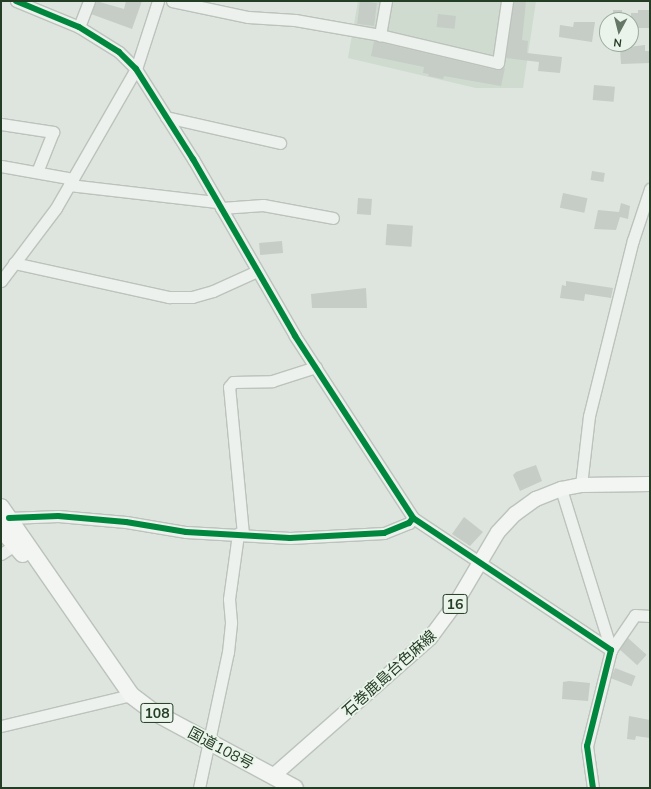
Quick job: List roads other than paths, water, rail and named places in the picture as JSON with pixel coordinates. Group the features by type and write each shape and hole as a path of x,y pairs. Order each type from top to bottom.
{"highway":[{"name":"国道108号","path":"4,518 15,545 75,613"},
{"name":"国道108号","path":"4,518 75,613 131,695 152,711 295,788"}],"main road":[{"name":"石巻鹿島台色麻線","path":"273,776 430,638 456,603 498,532 515,514 536,499 562,489 581,485 650,484"}],"street":[{"path":"16,1 79,27 119,52 136,70 219,205 256,272 413,518 480,561 611,650"},
{"path":"79,27 89,1"},
{"path":"1,281 56,208 136,70 158,1"},
{"path":"172,1 248,16 295,20 380,35 498,62 507,1"},
{"path":"380,35 386,1"},
{"path":"166,117 280,143"},
{"path":"1,124 53,132 37,172"},
{"path":"1,166 37,172 71,182 219,205 263,205 333,218"},
{"path":"581,485 589,416 632,240 650,189"},
{"path":"14,263 169,297 192,297 213,291 256,272"},
{"path":"199,788 207,740 228,652 231,622 229,599 240,534 229,387 233,382 272,381 316,367"},
{"path":"562,489 611,650"},
{"path":"4,518 65,517 126,522 186,532 290,538 384,533 409,523 413,518"},
{"path":"1,554 15,545"},
{"path":"593,788 588,746 611,650 635,615 650,616"},
{"path":"1,726 131,695"}]}
